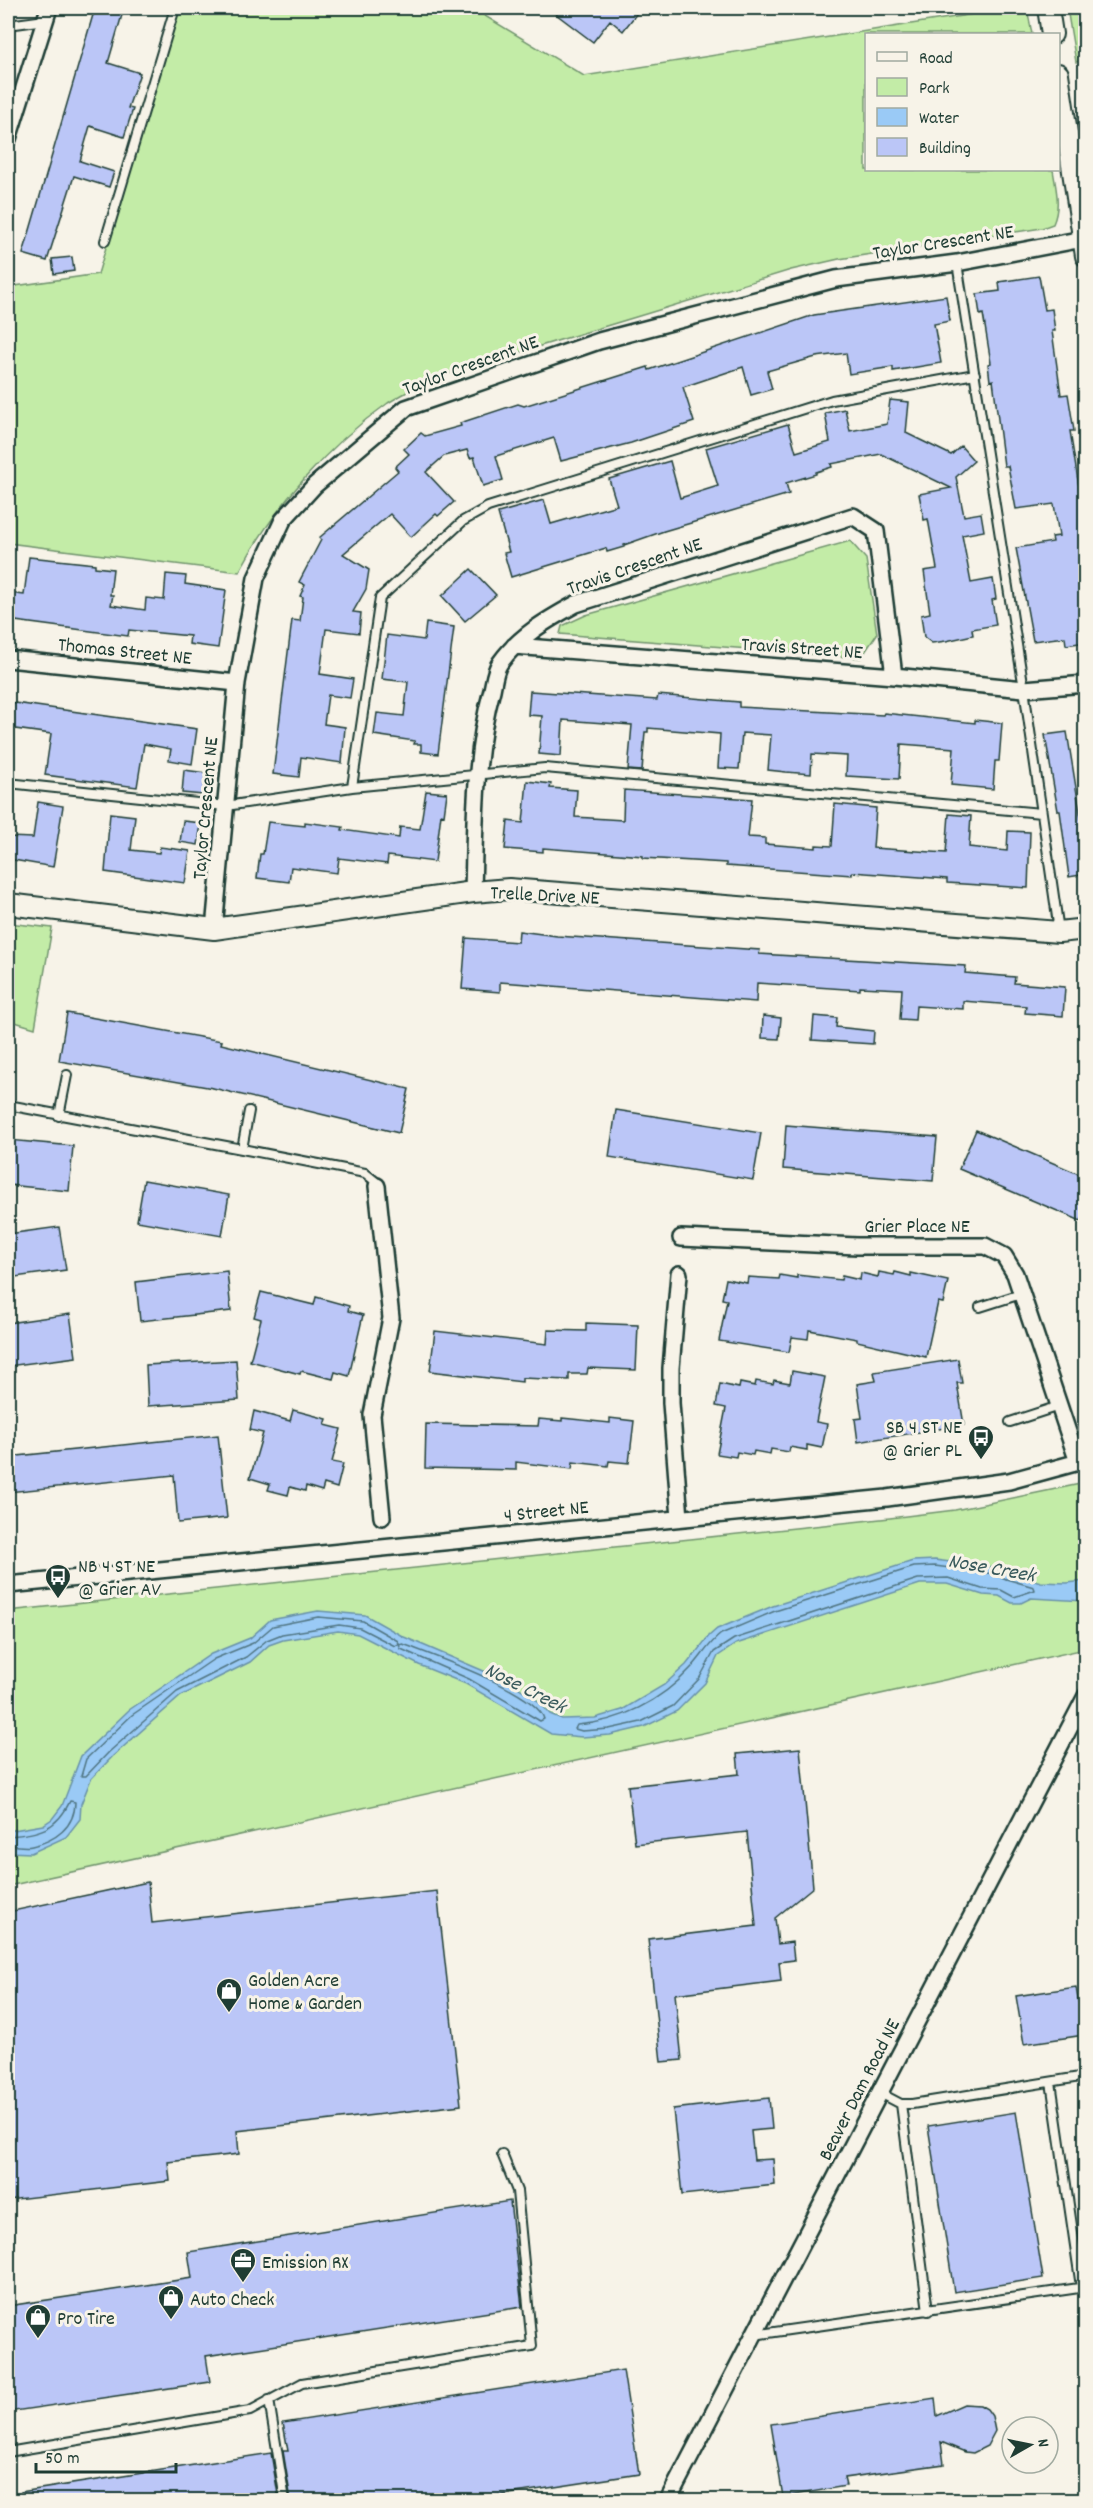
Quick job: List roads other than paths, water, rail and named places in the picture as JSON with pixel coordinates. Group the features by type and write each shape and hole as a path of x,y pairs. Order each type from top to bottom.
{"street":[{"path":"1048,8 1052,33"},
{"path":"8,139 47,14"},
{"path":"1060,80 1082,208 1084,248"},
{"name":"Taylor Crescent NE","path":"214,929 237,683 256,578 283,520 315,485 406,408 622,335 836,279 1084,248"},
{"name":"Travis Crescent NE","path":"473,892 477,774 488,702 499,665 514,646 540,623 576,604 853,516 876,531 894,676"},
{"name":"Travis Street NE","path":"514,646 894,676 1024,689 1086,684"},
{"name":"Thomas Street NE","path":"8,659 237,683"},
{"name":"Trelle Drive NE","path":"8,904 214,929 473,892 509,889 1059,932 1086,929"},
{"path":"376,1186 391,1317 372,1415 382,1517"},
{"name":"Grier Place NE","path":"681,1238 857,1246 985,1246 1004,1256 1015,1274 1059,1406 1082,1461"},
{"path":"679,1274 671,1368 671,1403 680,1518"},
{"name":"4 Street NE","path":"8,1585 945,1491 1009,1481 1082,1461"},
{"name":"Beaver Dam Road NE","path":"668,2500 1086,1696"},
{"path":"682,2475 682,2500"}],"lane":[{"path":"105,241 175,8"},
{"path":"8,26 47,14"},
{"path":"957,263 1024,689 1059,932"},
{"path":"352,787 380,598 463,521 488,507 832,400 975,374"},
{"path":"8,783 226,806 352,787 545,768 1041,813"},
{"path":"59,1116 67,1075"},
{"path":"8,1105 365,1173 375,1181 376,1186"},
{"path":"242,1149 249,1111"},
{"path":"980,1307 1021,1294"},
{"path":"1010,1422 1059,1406"},
{"path":"880,2093 901,2104 1086,2076"},
{"path":"754,2336 928,2312 1083,2287 1051,2082"},
{"path":"901,2104 928,2312"},
{"path":"8,2452 250,2411 302,2383 532,2346 517,2191 502,2154"},
{"path":"269,2400 285,2500"}],"water":[{"path":"935,1560 997,1568 1041,1582 1085,1581 1085,1601 1031,1598 1021,1603 1012,1603 999,1596 983,1595 947,1584 920,1584 736,1644 718,1656 705,1683 677,1711 644,1727 610,1735 582,1737 551,1734 466,1684 419,1665 358,1634 338,1631 283,1640 269,1645 250,1662 181,1696 113,1756 91,1779 81,1804 80,1819 66,1837 31,1853 8,1852 8,1831 43,1825 52,1819 62,1806 81,1756 129,1710 211,1654 250,1638 270,1620 318,1611 365,1615 404,1637 512,1683 538,1701 550,1714 562,1719 595,1718 622,1710 664,1685 686,1665 717,1629 773,1606 913,1561"}],"place":[{"name":"SB 4 ST NE @ Grier PL","path":"981,1461"},
{"name":"NB 4 ST NE @ Grier AV","path":"58,1600"},
{"name":"Golden Acre Home & Garden","path":"229,2014"},
{"name":"Emission RX","path":"243,2284"},
{"name":"Auto Check","path":"171,2321"},
{"name":"Pro Tire","path":"38,2340"}],"water label":[{"name":"Nose Creek","path":"992,1567"},
{"name":"Nose Creek","path":"526,1687"}]}
